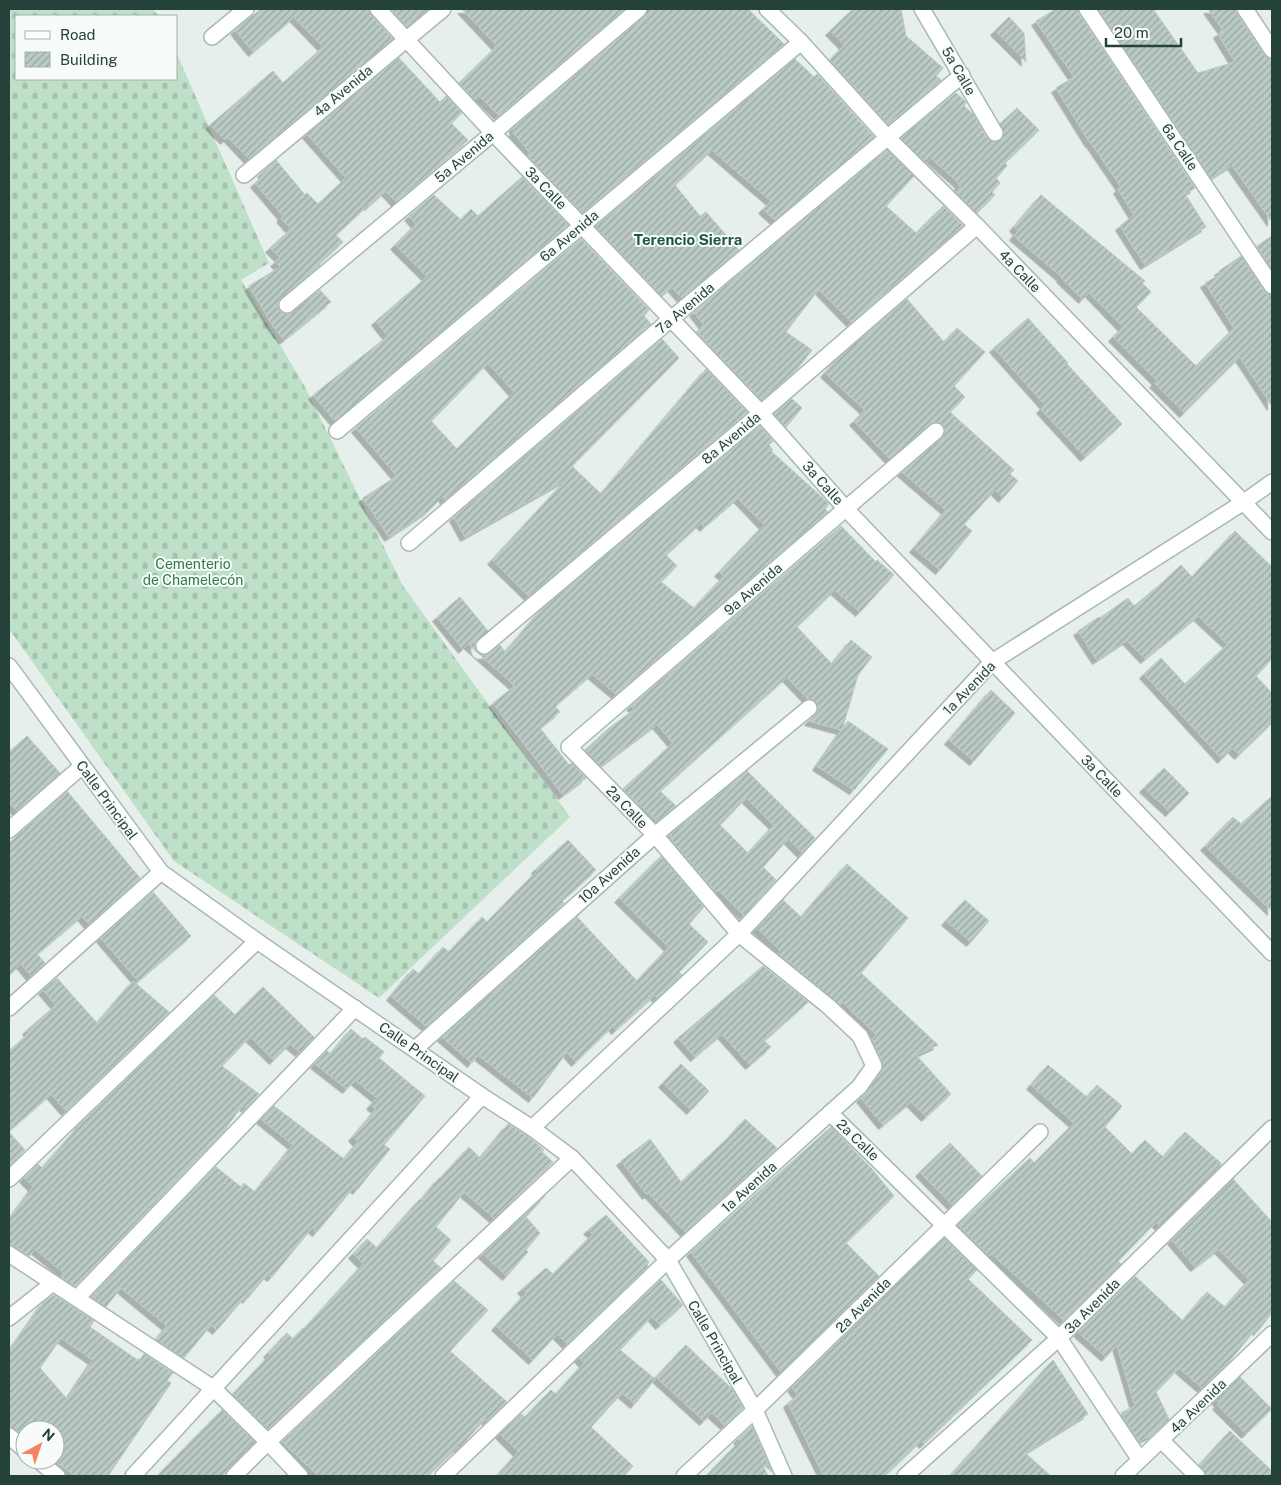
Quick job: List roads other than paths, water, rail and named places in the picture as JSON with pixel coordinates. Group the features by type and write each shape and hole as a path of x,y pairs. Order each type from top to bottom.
{"street":[{"path":"212,37 246,9"},
{"name":"3a Calle","path":"378,9 493,133 761,413 846,509 1272,953"},
{"name":"4a Avenida","path":"244,175 443,9"},
{"name":"5a Avenida","path":"287,305 639,9"},
{"name":"4a Calle","path":"767,9 801,42 888,138 977,226 1272,532"},
{"name":"5a Calle","path":"922,9 995,133"},
{"name":"6a Calle","path":"1088,9 1272,286"},
{"path":"1245,9 1272,50"},
{"name":"6a Avenida","path":"337,431 801,42"},
{"name":"7a Avenida","path":"410,543 671,319 962,76"},
{"name":"8a Avenida","path":"484,646 761,413 977,226"},
{"name":"9a Avenida","path":"569,747 936,431"},
{"name":"1a Avenida","path":"532,1128 739,934 992,662 1244,502 1272,482"},
{"name":"Calle Principal","path":"9,668 161,872 257,941 482,1096 532,1128 572,1158 668,1260 755,1410 784,1476"},
{"name":"10a Avenida","path":"414,1049 655,835 809,708"},
{"name":"2a Calle","path":"569,747 655,835 739,934 828,1006 860,1036 874,1066 859,1087 830,1113 1059,1338 1140,1460"},
{"path":"9,830 82,766"},
{"path":"9,1008 161,872"},
{"path":"9,1179 257,941"},
{"path":"77,1298 355,1008"},
{"path":"133,1476 482,1096"},
{"name":"1a Avenida","path":"443,1476 668,1260 830,1113"},
{"name":"3a Avenida","path":"905,1476 1059,1338 1272,1128"},
{"name":"2a Avenida","path":"684,1476 755,1410 1040,1132"},
{"path":"234,1476 572,1158"},
{"path":"9,1254 213,1388 300,1476"},
{"path":"9,1318 53,1283"},
{"name":"4a Avenida","path":"1123,1476 1162,1441 1272,1334"},
{"path":"1162,1441 1197,1476"}],"district":[{"name":"Terencio Sierra","path":"688,240"}],"park label":[{"name":"Cementerio de Chamelecón","path":"193,572"}]}
